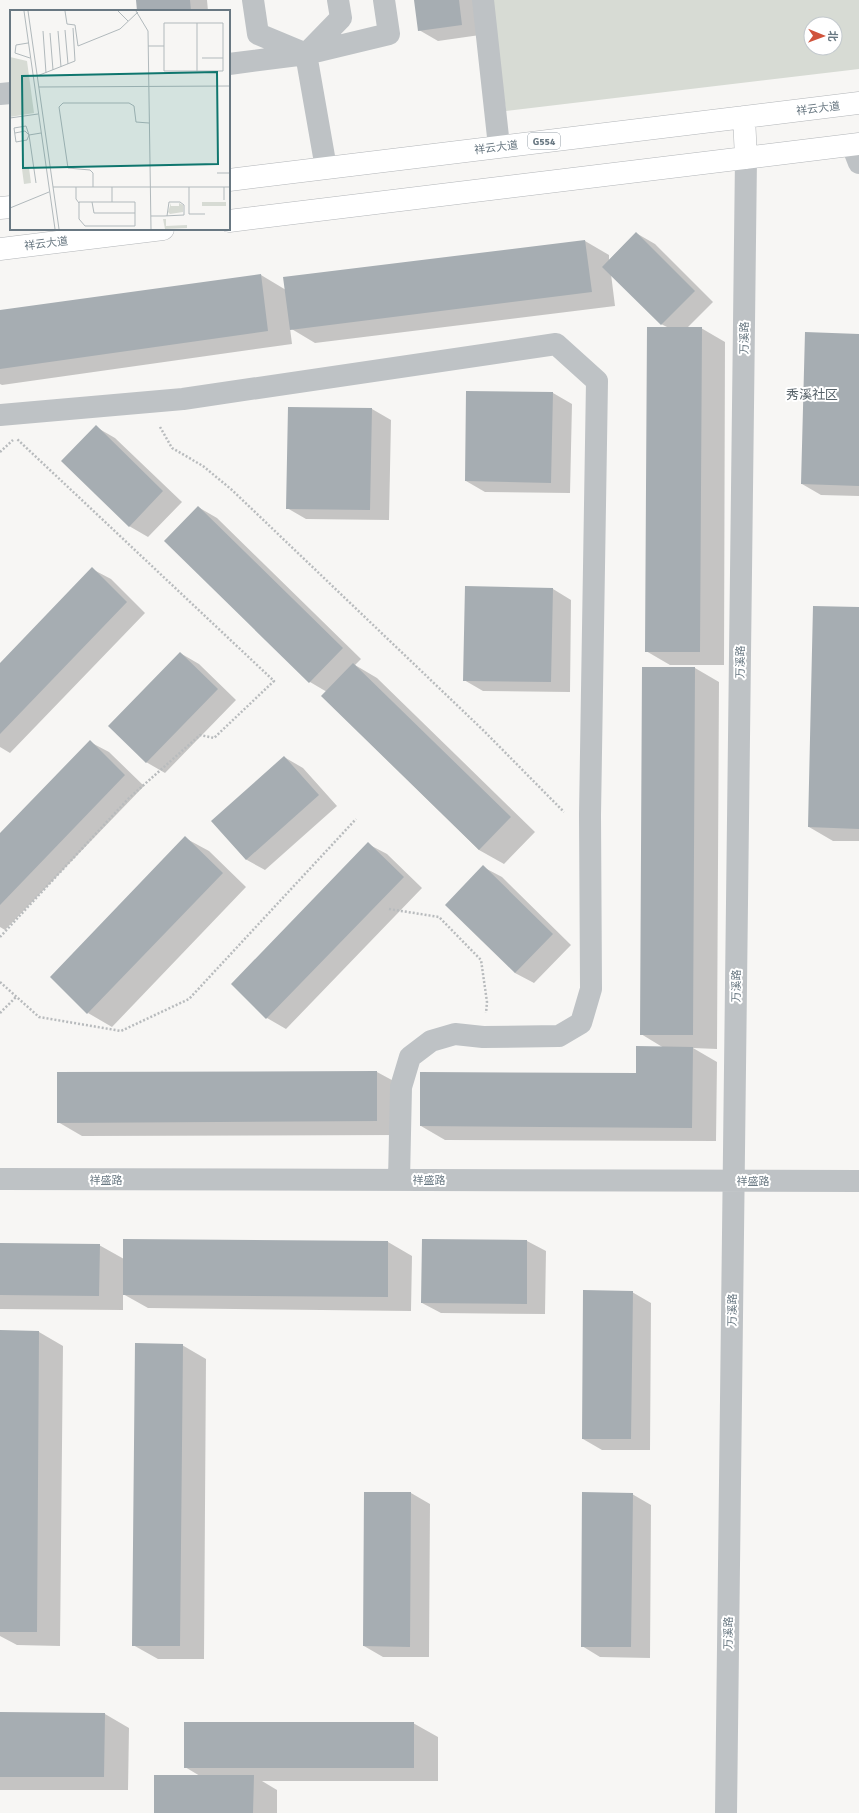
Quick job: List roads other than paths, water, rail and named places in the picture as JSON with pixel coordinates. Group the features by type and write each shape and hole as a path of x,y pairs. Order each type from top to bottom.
{"highway":[{"name":"祥云大道","path":"230,180 859,103"},
{"path":"744,117 746,158"},
{"path":"230,221 746,158 857,151"},
{"path":"0,208 10,207"},
{"name":"祥云大道","path":"0,249 155,230"}],"street":[{"path":"253,0 258,34 306,54"},
{"path":"306,54 340,18 338,0"},
{"path":"230,64 306,54 389,34 384,0"},
{"path":"483,0 499,146"},
{"path":"306,54 326,168"},
{"path":"0,94 10,93"},
{"name":"万溪路","path":"726,1813 746,158"},
{"path":"0,415 183,399 556,344 597,382 590,838 591,989 581,1023 559,1036 483,1037 455,1034 431,1042 410,1057 401,1087 399,1180"},
{"name":"祥盛路","path":"0,1180 859,1181"}],"district":[{"name":"秀溪社区","path":"812,394"}]}
